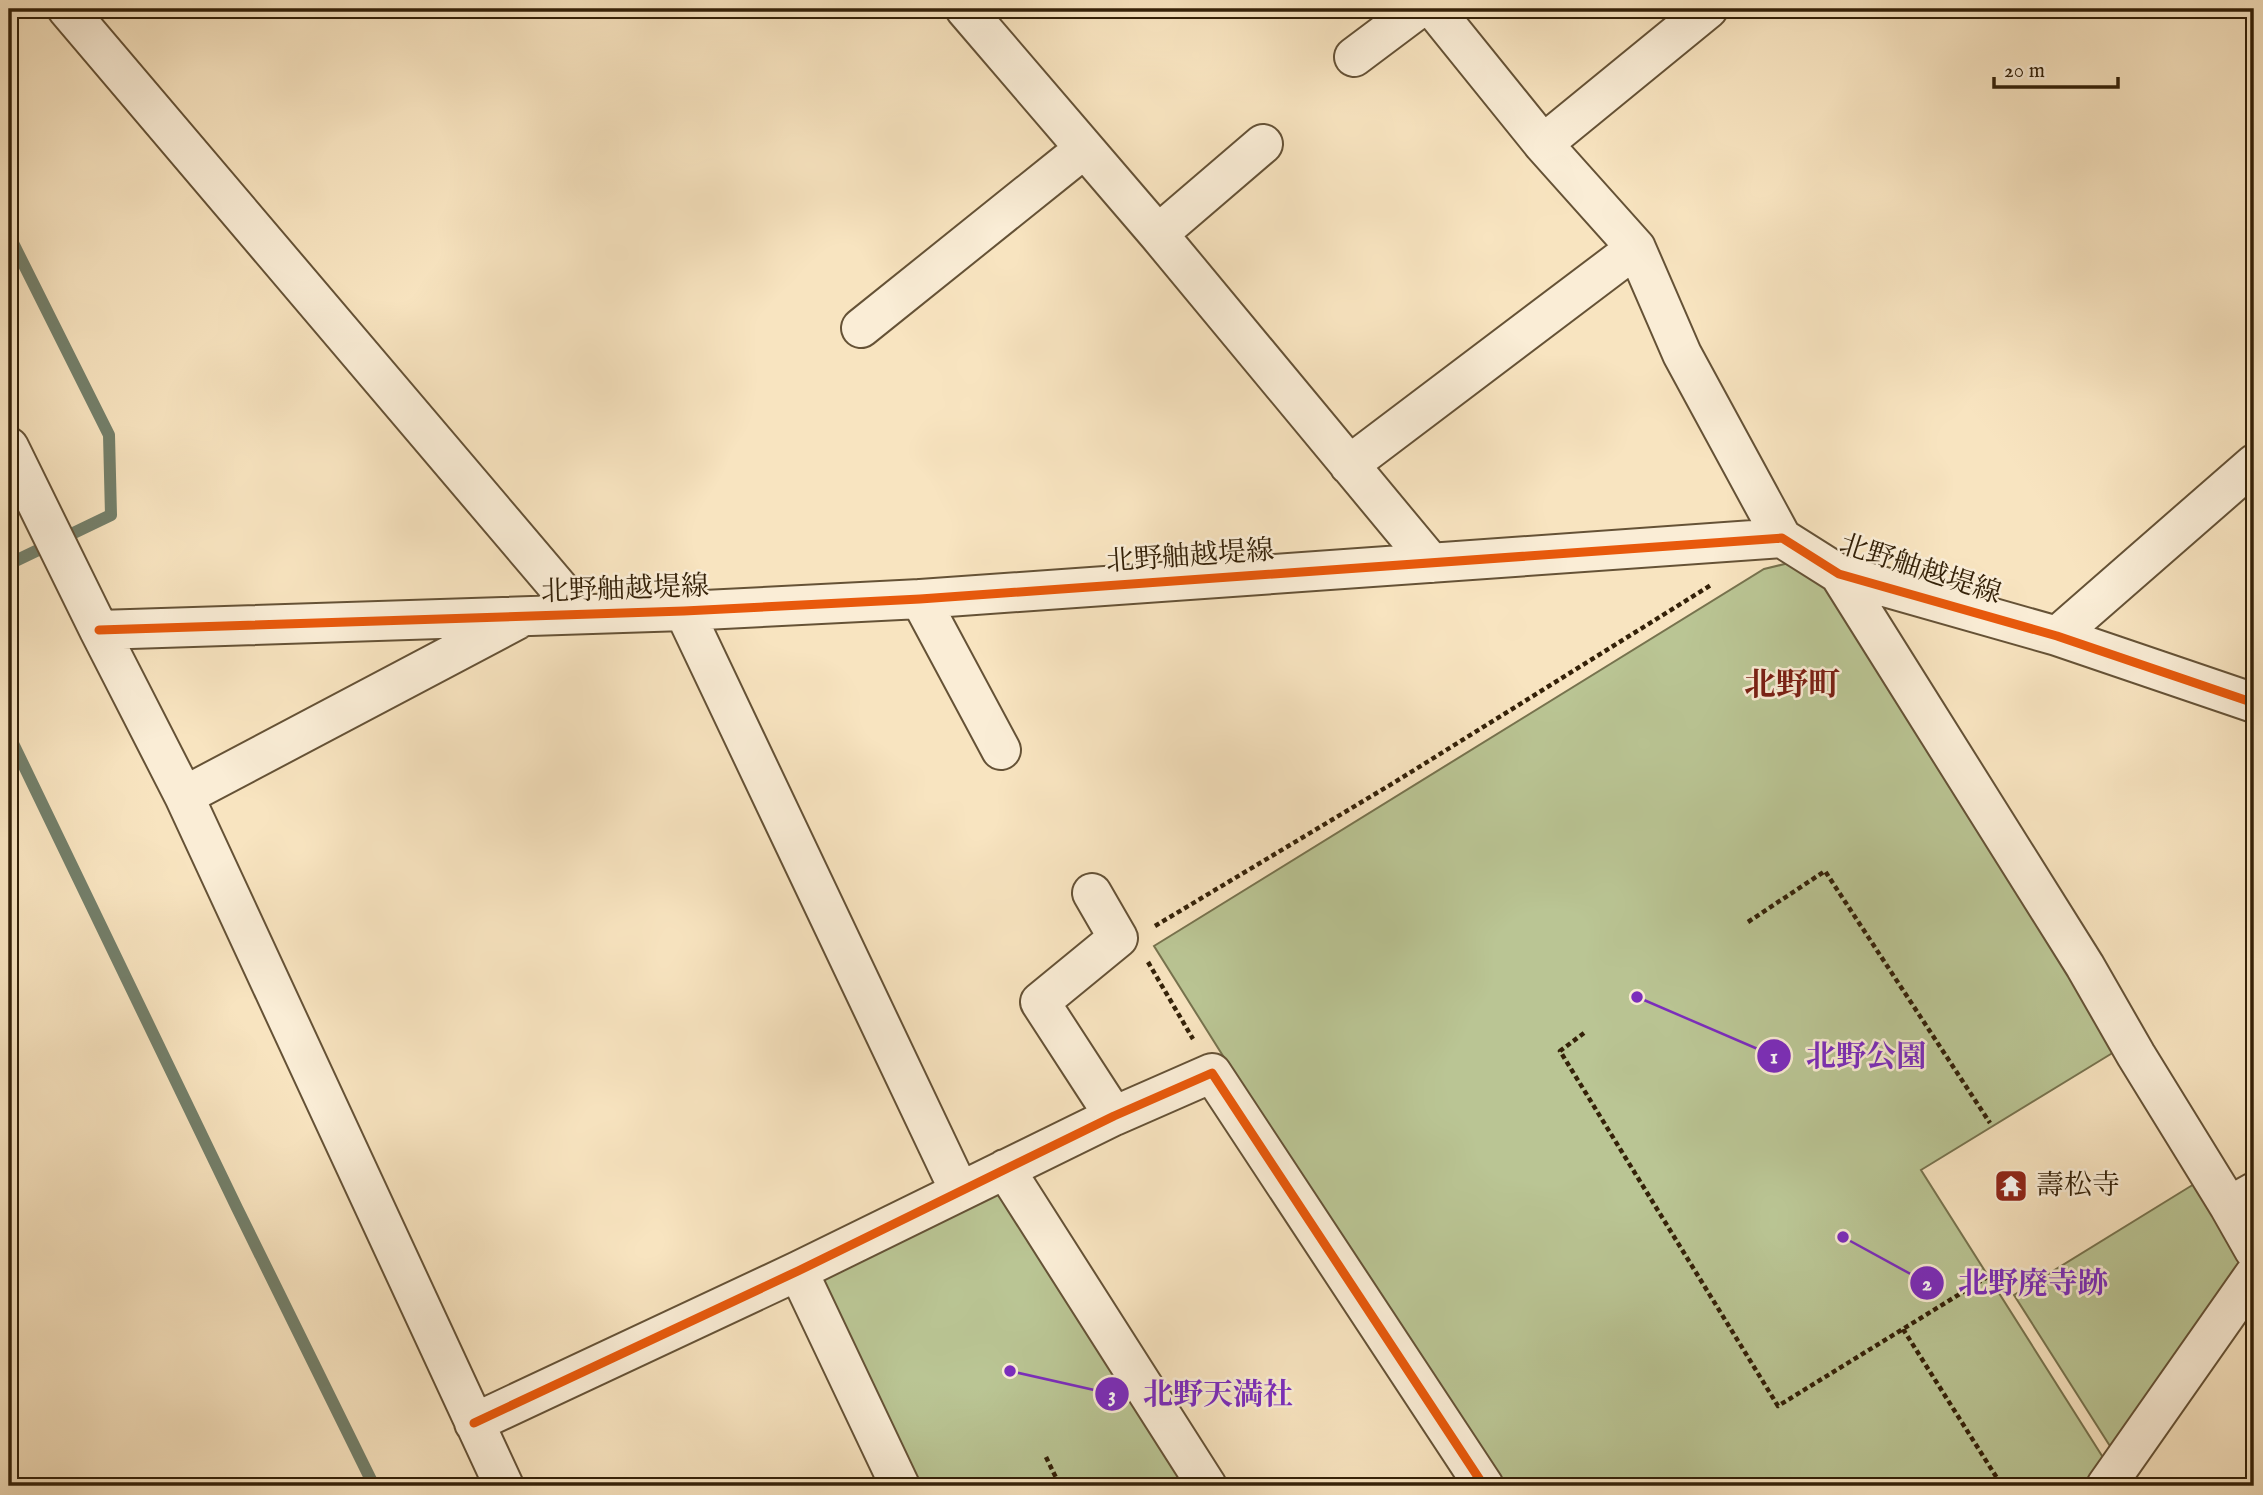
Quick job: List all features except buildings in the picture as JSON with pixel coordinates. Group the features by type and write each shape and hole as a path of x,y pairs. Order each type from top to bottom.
{"street":[{"path":"66,9 581,614"},
{"path":"965,9 1158,234 1431,563"},
{"path":"1354,57 1418,9"},
{"path":"1434,9 1543,144 1636,248 1682,354 1782,538"},
{"path":"1543,144 1708,9"},
{"path":"1158,234 1263,144"},
{"path":"861,328 1084,149"},
{"path":"1349,465 1636,248"},
{"path":"9,447 184,796 504,1486"},
{"path":"2057,636 2254,464"},
{"name":"北野舳越堤線","path":"99,630 684,611 920,599 1782,538 1839,573 2057,636 2254,703"},
{"path":"1839,573 2085,966 2136,1055 2242,1199 2254,1250"},
{"path":"920,599 1001,750"},
{"path":"684,611 959,1190"},
{"path":"184,796 524,617"},
{"path":"1092,893 1118,938 1040,1002 1114,1116"},
{"path":"474,1423 798,1271 1114,1116 1212,1073 1484,1486"},
{"path":"1005,1169 1207,1486"},
{"path":"798,1271 900,1486"},
{"path":"2106,1486 2254,1275"}],"path":[{"path":"1147,932 1395,782 1717,581"},
{"path":"1748,922 1825,871 1990,1123"},
{"path":"1148,961 1212,1073"},
{"path":"1584,1034 1560,1051 1778,1406 1989,1276"},
{"path":"1903,1329 2002,1486"},
{"path":"1046,1457 1060,1486"}],"green space":[{"path":"1797,561 1831,588 2119,1049 1921,1170 2104,1459 2089,1486 1493,1486 1154,946 1764,569"},
{"path":"2199,1181 2249,1261 2115,1454 2014,1295"},
{"path":"996,1183 1187,1486 914,1486 814,1278"}],"waterway":[{"path":"9,235 109,435 111,515 9,564"},
{"path":"9,735 374,1486"}],"cycle path":[{"path":"99,630 684,611 920,599 1782,538 1839,574 2057,636 2254,703"},
{"path":"474,1423 798,1271 1114,1116 1212,1073 1484,1486"}],"place":[{"name":"北野公園","path":"1637,997"},
{"name":"壽松寺","path":"2011,1186"},
{"name":"北野廃寺跡","path":"1843,1237"},
{"name":"北野天満社","path":"1010,1371"}],"district":[{"name":"北野町","path":"1792,686"}]}
